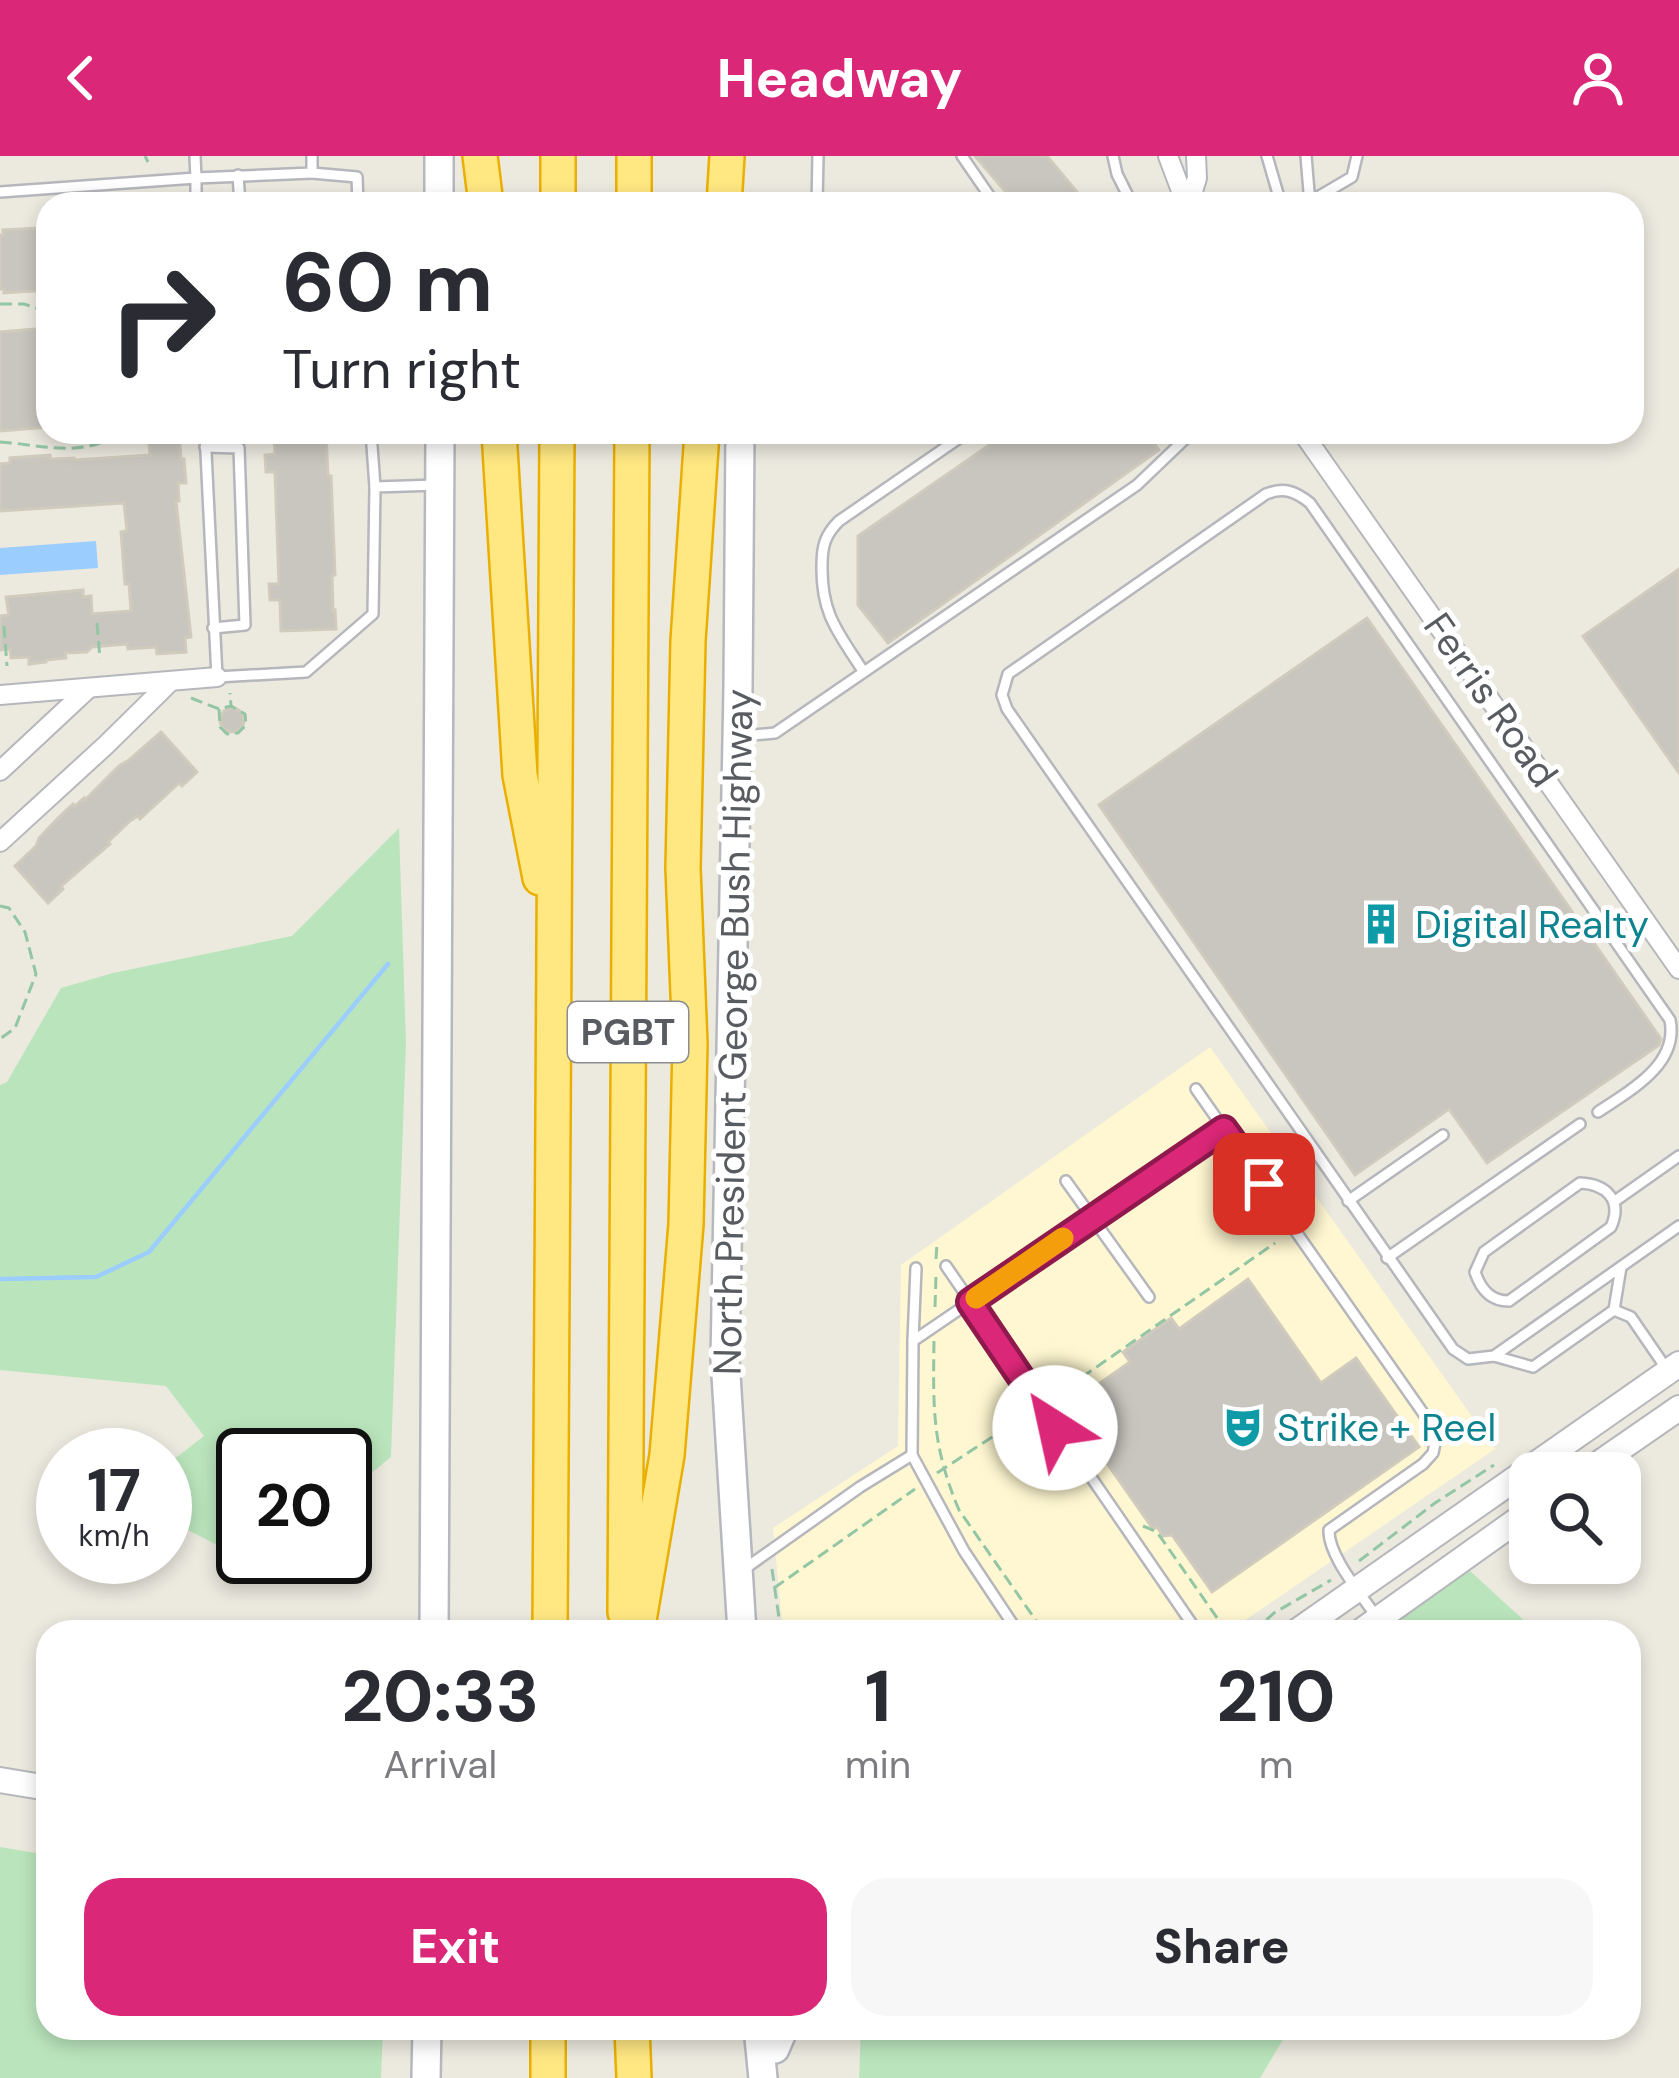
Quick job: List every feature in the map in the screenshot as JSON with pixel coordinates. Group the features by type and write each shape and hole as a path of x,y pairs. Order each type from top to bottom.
{"highway":[{"path":"480,156 484,192"},
{"path":"558,156 558,192"},
{"path":"634,156 634,192"},
{"path":"725,192 727,156"},
{"path":"500,444 520,776 554,952"},
{"name":"PGBT","path":"550,1620 557,444"},
{"name":"PGBT","path":"625,1620 632,444"},
{"path":"639,1620 667,1455 686,1224 690,1044 683,848 688,641 701,444"},
{"path":"548,2040 548,2078"},
{"path":"632,2040 634,2078"}],"main road":[{"path":"439,156 439,192"},
{"path":"741,156 741,192"},
{"path":"434,1620 440,444"},
{"name":"North President George Bush Highway","path":"740,444 725,1359 741,1620"},
{"path":"426,2078 427,2040"},
{"path":"763,2078 771,2040"},
{"path":"774,2040 777,2078"}],"street":[{"path":"1168,156 1183,192"},
{"path":"1192,192 1196,156"},
{"name":"Ferris Road","path":"1310,444 1679,969"},
{"path":"0,695 223,683"},
{"path":"0,771 89,688"},
{"path":"0,842 177,688"},
{"path":"1309,1620 1347,1584 1674,1368"},
{"path":"1615,1452 1679,1408"},
{"path":"1377,1620 1509,1526"},
{"path":"0,1780 36,1786"}],"lane":[{"path":"195,156 196,192"},
{"path":"312,156 312,173"},
{"path":"817,192 818,156"},
{"path":"962,156 987,192"},
{"path":"1113,156 1126,192"},
{"path":"1267,156 1278,192"},
{"path":"1306,156 1308,192"},
{"path":"1327,192 1352,177 1357,156"},
{"path":"0,192 312,173 357,177 358,192"},
{"path":"238,175 239,192"},
{"path":"206,444 213,628 223,683 306,672 373,614 372,444"},
{"path":"863,671 822,599 826,534 951,444"},
{"path":"737,737 775,733 1137,485 1177,444"},
{"path":"206,447 239,448 245,625 213,628"},
{"path":"375,487 440,484"},
{"path":"1598,1112 1662,1068 1676,1044 1676,1032 1300,494 1279,489 1266,494 1008,674 1002,695 1021,729 1453,1349 1468,1359 1494,1356 1533,1366 1614,1310 1621,1267"},
{"path":"1196,1089 1437,1433 1432,1453 1423,1464 1328,1530 1328,1540 1366,1620"},
{"path":"1387,1258 1580,1124"},
{"path":"913,1341 1224,1129"},
{"path":"1348,1201 1442,1135"},
{"path":"1615,1202 1679,1156"},
{"path":"1066,1181 1149,1297"},
{"path":"1580,1183 1605,1188 1615,1202 1611,1227 1509,1300 1497,1301 1479,1283 1475,1272 1484,1252 1580,1183"},
{"path":"1494,1356 1679,1226"},
{"path":"946,1266 1189,1620"},
{"path":"916,1268 912,1455 964,1551 1010,1620"},
{"path":"1614,1310 1630,1317 1674,1368"},
{"path":"738,1574 912,1455"}],"path":[{"path":"0,304 36,308"},
{"path":"0,442 50,448 102,444"},
{"path":"97,623 100,659"},
{"path":"4,626 7,666"},
{"path":"223,683 231,706"},
{"path":"177,688 219,709 237,707 245,714 246,725 238,733 227,734 220,727 219,709"},
{"path":"0,906 9,908 25,932 37,974 15,1028 0,1039"},
{"path":"934,1314 937,1243"},
{"path":"1051,1399 1275,1243"},
{"path":"934,1345 933,1419 958,1510 1036,1620"},
{"path":"937,1474 1032,1411"},
{"path":"1357,1563 1494,1465"},
{"path":"773,1588 913,1490"},
{"path":"1141,1526 1157,1532 1219,1620"},
{"path":"772,1568 779,1620"},
{"path":"1266,1620 1347,1584"}],"shaded area":[{"path":"1210,1047 1495,1449 1246,1620 782,1620 773,1528 898,1446 901,1265"}],"green space":[{"path":"399,828 406,1043 391,1457 372,1473 372,1428 216,1428 216,1545 192,1532 192,1445 204,1436 166,1386 0,1370 0,1085 7,1082 61,988 292,936"},
{"path":"1469,1570 1524,1620 1400,1620"},
{"path":"0,1847 36,1853 36,2040 383,2040 381,2078 0,2078"},
{"path":"861,2040 1283,2040 1260,2078 859,2078"}],"water":[{"path":"96,541 98,568 0,575 0,548"}],"building":[{"path":"975,156 1047,156 1077,192 1006,192"},
{"path":"36,228 36,291 4,293 0,289 3,230"},
{"path":"36,329 36,428 0,431 0,332"},
{"path":"149,444 180,444 184,459 186,483 178,483 176,501 191,637 185,638 186,652 157,654 156,647 128,649 127,644 65,653 66,658 46,662 29,664 29,657 11,658 10,649 0,650 0,616 9,615 6,597 83,590 83,597 91,596 92,614 131,611 121,532 127,531 124,503 0,511 0,464 10,463 10,458 50,455 51,459 74,460 150,455"},
{"path":"275,444 327,444 336,629 281,631 280,600 270,600 269,584 279,584 275,472 266,472 265,455 275,454"},
{"path":"991,444 1155,444 1159,450 888,643 858,605 858,536"},
{"path":"1679,569 1679,773 1583,636"},
{"name":"Digital Realty","path":"1367,618 1661,1039 1659,1045 1487,1163 1449,1109 1355,1175 1099,805"},
{"path":"232,708 244,720 232,732 220,720"},
{"path":"161,732 197,772 140,819 130,821 48,903 15,866 73,804 85,800"},
{"name":"Strike + Reel","path":"1248,1279 1321,1383 1356,1358 1419,1447 1212,1592 1172,1535 1163,1536 1157,1527 1153,1529 1067,1406 1130,1362 1123,1352 1171,1318 1179,1329"}],"waterway":[{"path":"0,1279 96,1277 149,1252 388,964"}],"slow traffic":[{"path":"976,1298 1063,1238"}],"place":[{"name":"Digital Realty","path":"1381,924"},
{"name":"Strike + Reel","path":"1243,1427"}],"route":[{"path":"1055,1428 970,1302 1224,1129 1264,1184"}]}
